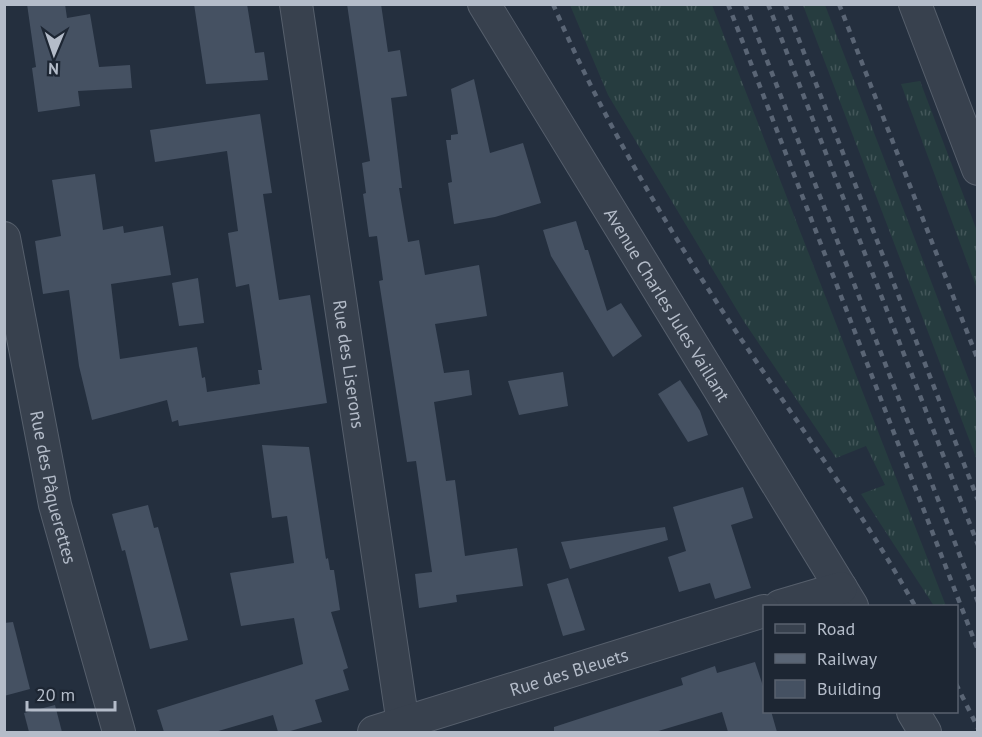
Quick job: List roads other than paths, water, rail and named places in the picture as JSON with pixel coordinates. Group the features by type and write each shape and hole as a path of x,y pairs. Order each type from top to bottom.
{"street":[{"name":"Rue des Liserons","path":"296,4 388,728"},
{"name":"Avenue Charles Jules Vaillant","path":"484,4 847,597"},
{"path":"915,4 978,169"},
{"name":"Rue des Pâquerettes","path":"4,238 55,505 118,732"},
{"path":"787,605 847,597"},
{"name":"Rue des Bleuets","path":"388,728 763,613"},
{"path":"914,713 925,732"}],"railway":[{"path":"553,4 572,48 615,133 687,256 852,503 914,605"},
{"path":"728,4 978,650"},
{"path":"745,4 978,602"},
{"path":"768,4 978,545"},
{"path":"785,4 978,500"},
{"path":"839,4 978,360"},
{"path":"958,688 978,728"}]}
